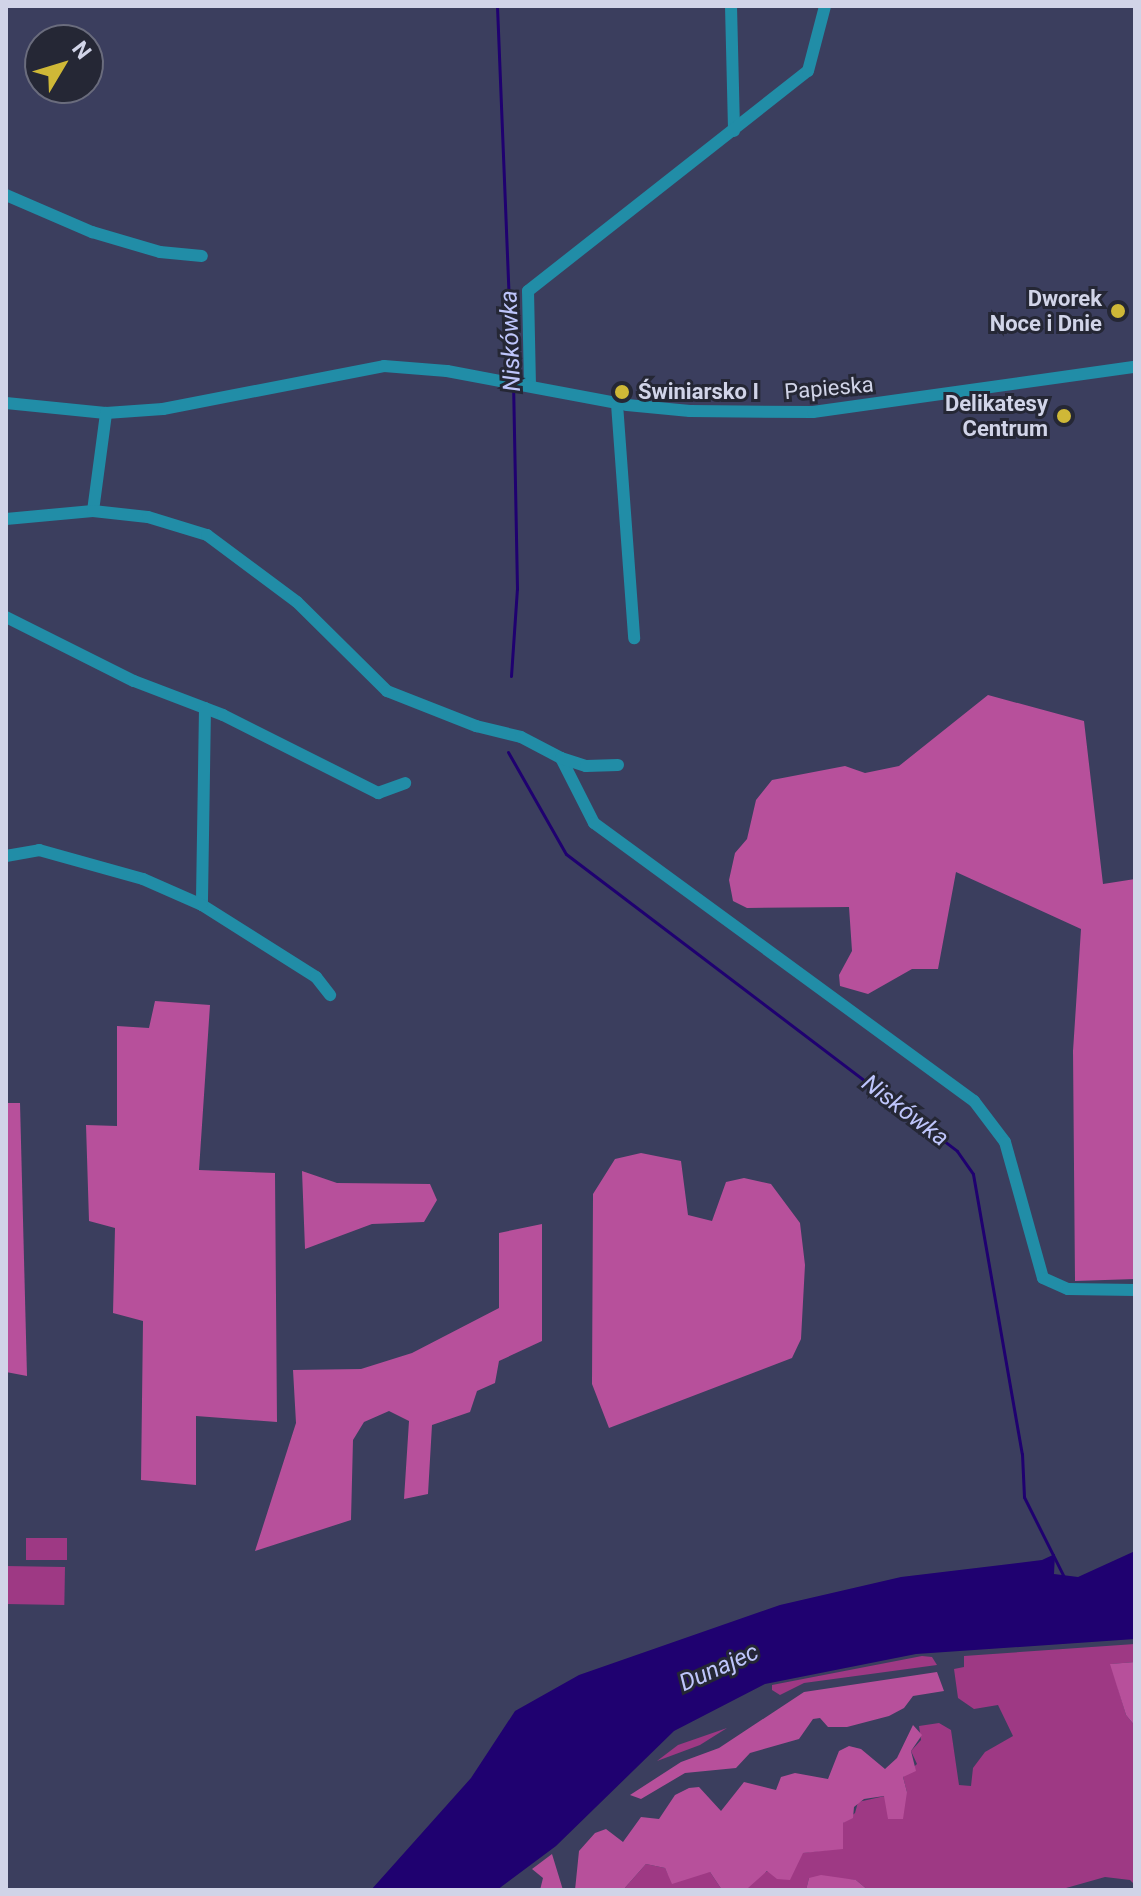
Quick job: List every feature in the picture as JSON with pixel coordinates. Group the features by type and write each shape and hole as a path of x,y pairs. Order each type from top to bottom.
{"street":[{"path":"731,6 734,131"},
{"path":"528,386 528,291 808,71 825,6"},
{"path":"6,195 92,232 160,252 202,256"},
{"name":"Papieska","path":"6,403 106,413 204,402 364,367 412,367 617,404 690,411 813,412 1135,367"},
{"path":"617,404 634,638"},
{"path":"93,511 106,413"},
{"path":"6,519 93,511 148,517 207,535 297,602 387,691 521,737 561,758 586,766 618,765"},
{"path":"6,617 134,681 205,708 378,793 405,783"},
{"path":"202,905 205,708"},
{"path":"561,758 594,823 974,1101 1005,1142 1043,1278 1068,1289 1135,1290"},
{"path":"6,856 39,850 143,879 202,905 316,977 330,995"}],"shaded area":[{"path":"988,695 1084,721 1103,884 1135,879 1135,1279 1075,1281 1073,1051 1081,929 956,872 938,969 912,969 868,994 840,986 839,975 852,951 849,907 747,908 733,901 729,880 735,853 747,839 756,800 772,780 845,766 865,773 899,766"},
{"path":"155,1001 210,1005 199,1170 275,1173 277,1422 196,1416 196,1485 141,1480 143,1321 113,1313 115,1228 89,1221 86,1125 117,1126 117,1026 149,1028"},
{"path":"6,1103 20,1103 27,1376 6,1372"},
{"path":"641,1153 681,1161 688,1215 712,1221 726,1182 744,1178 771,1184 800,1223 805,1265 801,1339 792,1358 609,1428 592,1384 593,1194 615,1159"},
{"path":"302,1171 337,1183 430,1184 437,1200 424,1222 372,1224 305,1249"},
{"path":"542,1224 542,1341 499,1361 495,1383 477,1391 470,1412 432,1425 428,1494 404,1499 409,1421 389,1411 364,1422 353,1440 351,1520 255,1551 296,1423 293,1370 361,1369 412,1353 499,1308 499,1233"},
{"path":"26,1538 67,1538 67,1560 26,1560"},
{"path":"6,1566 65,1567 64,1605 6,1604"},
{"path":"1135,1644 1135,1662 1111,1664 1126,1715 1135,1726 1135,1885 1130,1880 1105,1877 1059,1890 868,1890 856,1880 809,1878 806,1890 730,1890 768,1871 793,1871 802,1853 843,1848 843,1823 855,1813 858,1802 885,1796 886,1802 907,1792 903,1777 917,1764 911,1751 921,1740 919,1726 939,1723 951,1730 959,1785 971,1786 973,1768 985,1752 1013,1736 998,1705 974,1709 958,1698 954,1669 964,1667 964,1656"},
{"path":"922,1656 932,1657 937,1665 804,1683 780,1695 772,1690 772,1685"},
{"path":"1135,1662 1135,1726 1126,1715 1110,1664"},
{"path":"937,1672 944,1691 913,1696 904,1708 889,1716 847,1727 828,1727 820,1718 813,1719 799,1739 750,1753 736,1768 685,1773 641,1799 630,1795 681,1762 719,1748 804,1692"},
{"path":"913,1725 922,1735 911,1751 916,1771 903,1777 907,1792 903,1819 888,1819 884,1796 864,1799 854,1807 853,1818 843,1823 843,1849 803,1853 790,1880 777,1879 767,1871 748,1888 722,1890 710,1872 672,1884 665,1868 646,1864 623,1890 575,1890 579,1851 595,1833 606,1829 623,1842 641,1817 659,1819 675,1795 689,1788 699,1787 721,1811 744,1782 776,1790 781,1777 795,1773 828,1779 839,1751 849,1746 861,1749 885,1769 897,1758"},
{"path":"727,1728 700,1745 657,1761 678,1745"},
{"path":"552,1854 563,1890 540,1890 543,1878 532,1869"},
{"path":"646,1864 665,1868 668,1874 710,1872 722,1890 623,1890"},
{"path":"821,1875 856,1880 868,1890 806,1890 809,1878"}],"water":[{"name":"Dunajec","path":"1135,1551 1135,1639 916,1654 765,1684 674,1731 556,1846 497,1890 371,1890 471,1778 515,1711 579,1675 780,1605 901,1577 1042,1560 1055,1554 1054,1574 1078,1577"}],"waterway":[{"name":"Niskówka","path":"497,6 512,378"},
{"name":"Niskówka","path":"511,676 517,589 513,385"},
{"name":"Niskówka","path":"508,752 566,854 957,1151 973,1174 1022,1454 1024,1497 1064,1577"}],"place":[{"name":"Dworek Noce i Dnie","path":"1118,311"},
{"name":"Świniarsko I","path":"622,392"},
{"name":"Delikatesy Centrum","path":"1064,416"}]}
